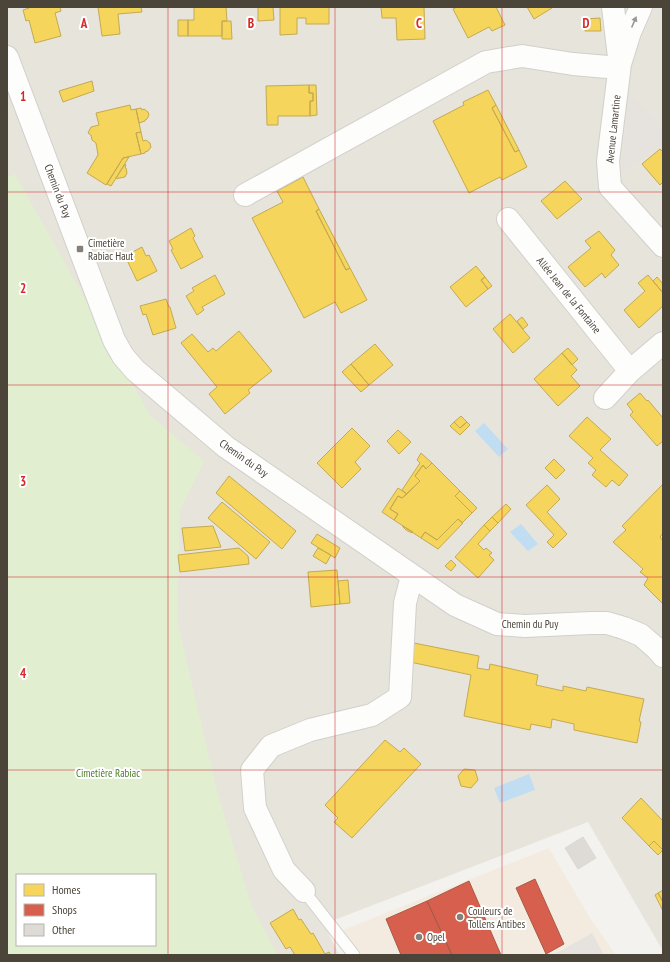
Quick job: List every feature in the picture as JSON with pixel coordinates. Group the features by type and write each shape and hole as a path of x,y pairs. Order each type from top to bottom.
{"street":[{"name":"Avenue Lamartine","path":"613,7 620,66"},
{"name":"Avenue Lamartine","path":"641,7 630,32 620,66 608,161 610,187 663,246"},
{"path":"245,195 486,62 522,56 573,64 620,66"},
{"name":"Chemin du Puy","path":"7,57 114,340 123,356 135,370 226,446 455,605 497,624 525,626 591,623 607,624 624,628 641,635 663,656"},
{"name":"Allée Jean de la Fontaine","path":"508,219 630,371"},
{"path":"605,398 630,371 663,343"},
{"path":"304,891 284,870 255,808 252,770 272,746 310,730 372,715 400,697 405,603 412,576"}],"lane":[{"path":"304,891 354,955"}],"shaded area":[{"path":"7,7 663,7 663,951 588,822 324,924 339,955 7,955"},
{"path":"630,94 663,128 663,143 621,171"},
{"path":"549,848 590,918 616,955 358,955 343,930"},
{"path":"592,933 604,955 553,955"}],"green space":[{"name":"Cimetière Rabiac","path":"15,174 150,415 204,461 180,510 177,620 217,791 251,905 278,955 7,955 7,178"}],"water":[{"path":"484,423 508,449 499,457 475,431"},
{"path":"521,524 538,544 528,551 510,532"},
{"path":"529,774 535,790 500,803 494,788"}],"building: Homes":[{"path":"29,7 60,7 61,11 55,13 61,36 35,43 29,20 26,21 23,10"},
{"path":"98,7 141,7 142,12 118,14 120,34 102,36"},
{"path":"194,7 226,7 227,21 222,21 222,36 188,36 188,20 194,20"},
{"path":"258,7 273,7 274,20 258,21"},
{"path":"280,7 329,7 329,24 306,24 306,18 297,18 297,34 280,35"},
{"path":"381,7 424,7 425,39 397,40 396,18 382,18"},
{"path":"457,7 496,7 505,25 492,31 489,27 468,38 453,9"},
{"path":"527,7 552,7 552,8 534,19"},
{"path":"600,18 601,31 585,31 585,19"},
{"path":"178,20 188,20 188,36 178,36"},
{"path":"222,21 231,21 232,39 222,39"},
{"path":"92,81 94,91 63,102 59,91"},
{"path":"309,85 316,85 317,115 310,116 310,101 313,101 313,93 309,93"},
{"path":"309,85 309,93 313,93 313,101 310,101 310,116 278,116 278,125 267,125 266,86"},
{"path":"488,90 496,105 492,108 515,152 519,150 527,167 502,180 500,177 469,193 433,121 464,105 463,102"},
{"path":"130,105 131,110 136,109 141,132 136,133 141,154 123,158 106,185 87,173 98,155 96,143 92,140 91,135 88,133 91,127 99,125 96,113"},
{"path":"496,105 519,150 515,152 492,108"},
{"path":"141,108 142,110 144,109 148,112 149,115 145,121 139,123 136,109"},
{"path":"141,132 143,141 146,140 150,143 151,147 148,151 141,154 136,133"},
{"path":"660,149 663,152 663,182 660,185 642,164"},
{"path":"129,157 111,186 107,184 123,158"},
{"path":"125,164 127,173 125,177 118,179 116,178"},
{"path":"303,177 319,209 316,211 346,270 350,268 367,300 341,313 335,302 304,318 252,218 283,202 277,191"},
{"path":"565,181 582,199 557,219 541,201"},
{"path":"319,209 350,268 346,270 316,211"},
{"path":"191,228 195,236 193,238 203,257 181,269 171,250 173,249 169,241"},
{"path":"599,231 615,250 611,255 619,265 605,278 602,273 585,287 568,267 591,248 585,241"},
{"path":"142,247 146,256 149,255 157,271 137,281 125,256"},
{"path":"476,266 485,277 481,280 488,289 466,307 450,287"},
{"path":"215,275 225,294 202,307 204,310 197,315 186,296 194,291 192,288"},
{"path":"648,275 663,293 663,306 639,328 624,310 645,291 638,283"},
{"path":"485,277 492,286 488,289 481,280"},
{"path":"657,277 663,284 663,293 653,281"},
{"path":"166,299 176,328 153,335 146,314 143,315 140,306"},
{"path":"510,314 530,338 513,353 493,329"},
{"path":"522,317 528,325 523,329 517,321"},
{"path":"239,331 272,371 248,390 250,393 225,414 209,394 217,387 181,343 192,334 208,352 213,348 216,351"},
{"path":"375,344 393,365 369,385 351,364"},
{"path":"568,348 578,359 572,365 562,353"},
{"path":"562,353 577,370 571,376 580,386 558,406 534,379"},
{"path":"351,364 369,385 361,392 342,372"},
{"path":"640,393 663,418 663,441 657,446 630,415 633,412 627,404"},
{"path":"461,416 467,422 460,428 454,422"},
{"path":"587,417 611,439 600,450 628,475 619,486 612,480 606,487 592,475 596,470 588,463 593,458 569,436"},
{"path":"454,422 460,428 467,422 470,425 460,435 450,426"},
{"path":"352,428 370,446 355,462 361,469 342,488 317,463"},
{"path":"398,430 411,442 399,454 387,441"},
{"path":"421,453 432,463 426,469 423,465 415,476 420,481 407,494 402,490 420,463 417,460"},
{"path":"554,459 565,470 556,479 545,468"},
{"path":"432,463 460,491 455,496 472,513 462,523 458,519 437,540 425,532 421,538 394,520 398,514 390,509 398,496 402,498 420,481 415,476 423,465 426,469"},
{"path":"229,476 296,531 282,549 216,493"},
{"path":"663,484 663,533 660,537 663,541 663,604 644,585 648,578 640,572 643,569 613,542 626,530 622,526"},
{"path":"547,485 560,499 547,512 567,534 553,548 547,542 554,535 526,505"},
{"path":"398,488 407,494 402,498 398,496 390,509 398,514 394,520 382,512"},
{"path":"460,491 477,508 472,513 455,496"},
{"path":"222,502 270,542 256,559 208,518"},
{"path":"506,504 511,509 498,523 492,517"},
{"path":"492,517 498,523 490,531 484,525"},
{"path":"458,519 463,523 438,549 421,538 425,532 437,540"},
{"path":"484,525 490,531 478,544 484,550 486,548 492,553 489,555 494,560 478,578 455,557"},
{"path":"213,526 221,547 185,551 182,528"},
{"path":"403,526 413,532 412,533 406,530"},
{"path":"317,534 340,548 335,558 311,543"},
{"path":"239,548 248,556 249,564 180,572 178,555"},
{"path":"318,548 331,555 326,564 313,556"},
{"path":"451,560 456,565 451,571 445,566"},
{"path":"337,570 340,604 311,607 308,572"},
{"path":"348,580 350,603 340,604 338,581"},
{"path":"414,643 479,656 477,668 489,670 490,664 538,675 536,685 563,691 563,686 586,691 587,687 644,699 639,721 641,722 637,743 574,730 574,724 552,719 551,728 531,724 530,730 464,716 471,675 410,662"},
{"path":"385,740 400,752 404,748 421,764 352,838 334,822 338,818 325,805"},
{"path":"464,769 475,770 478,780 471,788 461,786 458,776"},
{"path":"641,798 663,821 663,850 654,841 649,846 622,818"},
{"path":"654,841 663,850 658,855 649,846"},
{"path":"663,890 663,902 658,893"},
{"path":"658,893 663,902 663,911 655,895"},
{"path":"293,909 299,920 301,919 311,934 313,933 325,954 329,952 331,955 295,955 290,947 286,949 270,923"}],"building: Shops":[{"path":"535,879 564,944 546,954 516,888"},
{"name":"Couleurs de Tollens Antibes","path":"469,881 501,955 452,955 427,901"},
{"name":"Opel","path":"427,901 452,955 401,955 386,919"}],"building: Other":[{"path":"583,837 596,858 578,869 565,848"}],"place":[{"name":"Cimetière Rabiac Haut","path":"80,249"},
{"name":"Couleurs de Tollens Antibes","path":"460,917"},
{"name":"Opel","path":"419,937"}]}
